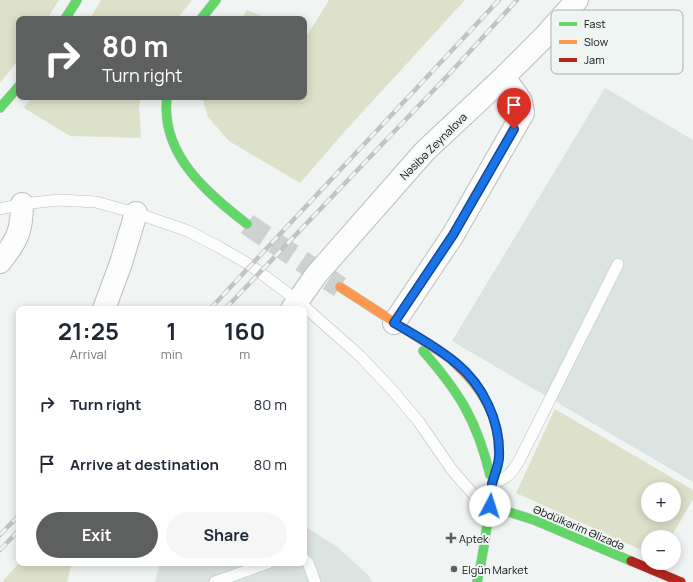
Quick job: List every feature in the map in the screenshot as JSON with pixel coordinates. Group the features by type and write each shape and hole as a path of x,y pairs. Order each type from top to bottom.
{"street":[{"path":"67,16 77,0"},
{"path":"203,16 216,0"},
{"name":"Nəsibə Zeynalova","path":"568,10 577,0"},
{"name":"Nəsibə Zeynalova","path":"295,305 316,275 425,151 504,77 551,29"},
{"path":"394,323 453,235 523,113 521,101 504,77"},
{"path":"0,108 16,89"},
{"path":"166,100 168,122 177,150 193,175 216,199 247,224"},
{"path":"0,262 9,251 17,237 22,221 22,204"},
{"path":"105,306 121,263 136,213"},
{"path":"340,287 394,323 431,344 457,363 482,392 490,408 497,428 499,458 492,484 490,506 477,582"},
{"path":"394,323 443,373 460,396 479,434 485,450 492,484"},
{"name":"Əbdülkərim Əlizadə","path":"490,506 534,520 681,582"}],"lane":[{"path":"0,209 22,204 59,200 96,202 136,213 188,231 219,246 250,265 295,305"},
{"path":"492,484 505,479 513,471 519,461 618,264"},
{"path":"307,314 360,356 384,381 419,422 457,476 472,494 490,506"},
{"path":"307,562 315,582"},
{"path":"215,582 260,566"}],"shaded area":[{"path":"605,88 693,140 693,482 452,341"},
{"path":"307,528 336,546 369,576 372,582 155,582 159,566 307,566"}],"green space":[{"path":"0,0 59,0 49,16 16,16 16,63 0,83"},
{"path":"101,0 192,0 179,16 92,16"},
{"path":"329,0 465,0 346,130 300,183 229,141 208,117 203,100 307,100 308,34"},
{"path":"247,10 262,16 243,16"},
{"path":"30,100 140,100 139,106 141,138 70,136 24,108"},
{"path":"555,409 679,482 641,482 641,522 680,522 675,530 641,530 641,550 516,493"},
{"path":"681,483 693,490 693,499 681,520"},
{"path":"16,566 71,566 67,582 2,582"}],"tunnel":[{"path":"247,224 340,287"}],"railway":[{"path":"213,306 499,0"},
{"path":"228,306 451,72 517,0"},
{"path":"0,535 16,518"},
{"path":"0,550 16,533"}],"traffic: fast":[{"path":"67,16 77,0"},
{"path":"203,16 216,0"},
{"path":"0,108 16,89"},
{"path":"167,100 167,118 171,137 189,170 217,199 247,224"},
{"path":"423,351 447,380 466,408 479,439 490,475"},
{"path":"477,582 486,536 491,490 499,460 497,433 492,414"},
{"path":"490,506 534,520 631,561"}],"traffic: slow":[{"path":"340,287 448,357 479,390 492,414"}],"traffic: jam":[{"path":"631,561 681,582"}],"place":[{"name":"Aptek","path":"451,538"},
{"name":"Elgün Market","path":"454,569"}],"route":[{"path":"490,506 492,484 499,458 499,443 497,428 490,408 482,392 457,363 431,344 394,323 453,235 514,129"}]}
